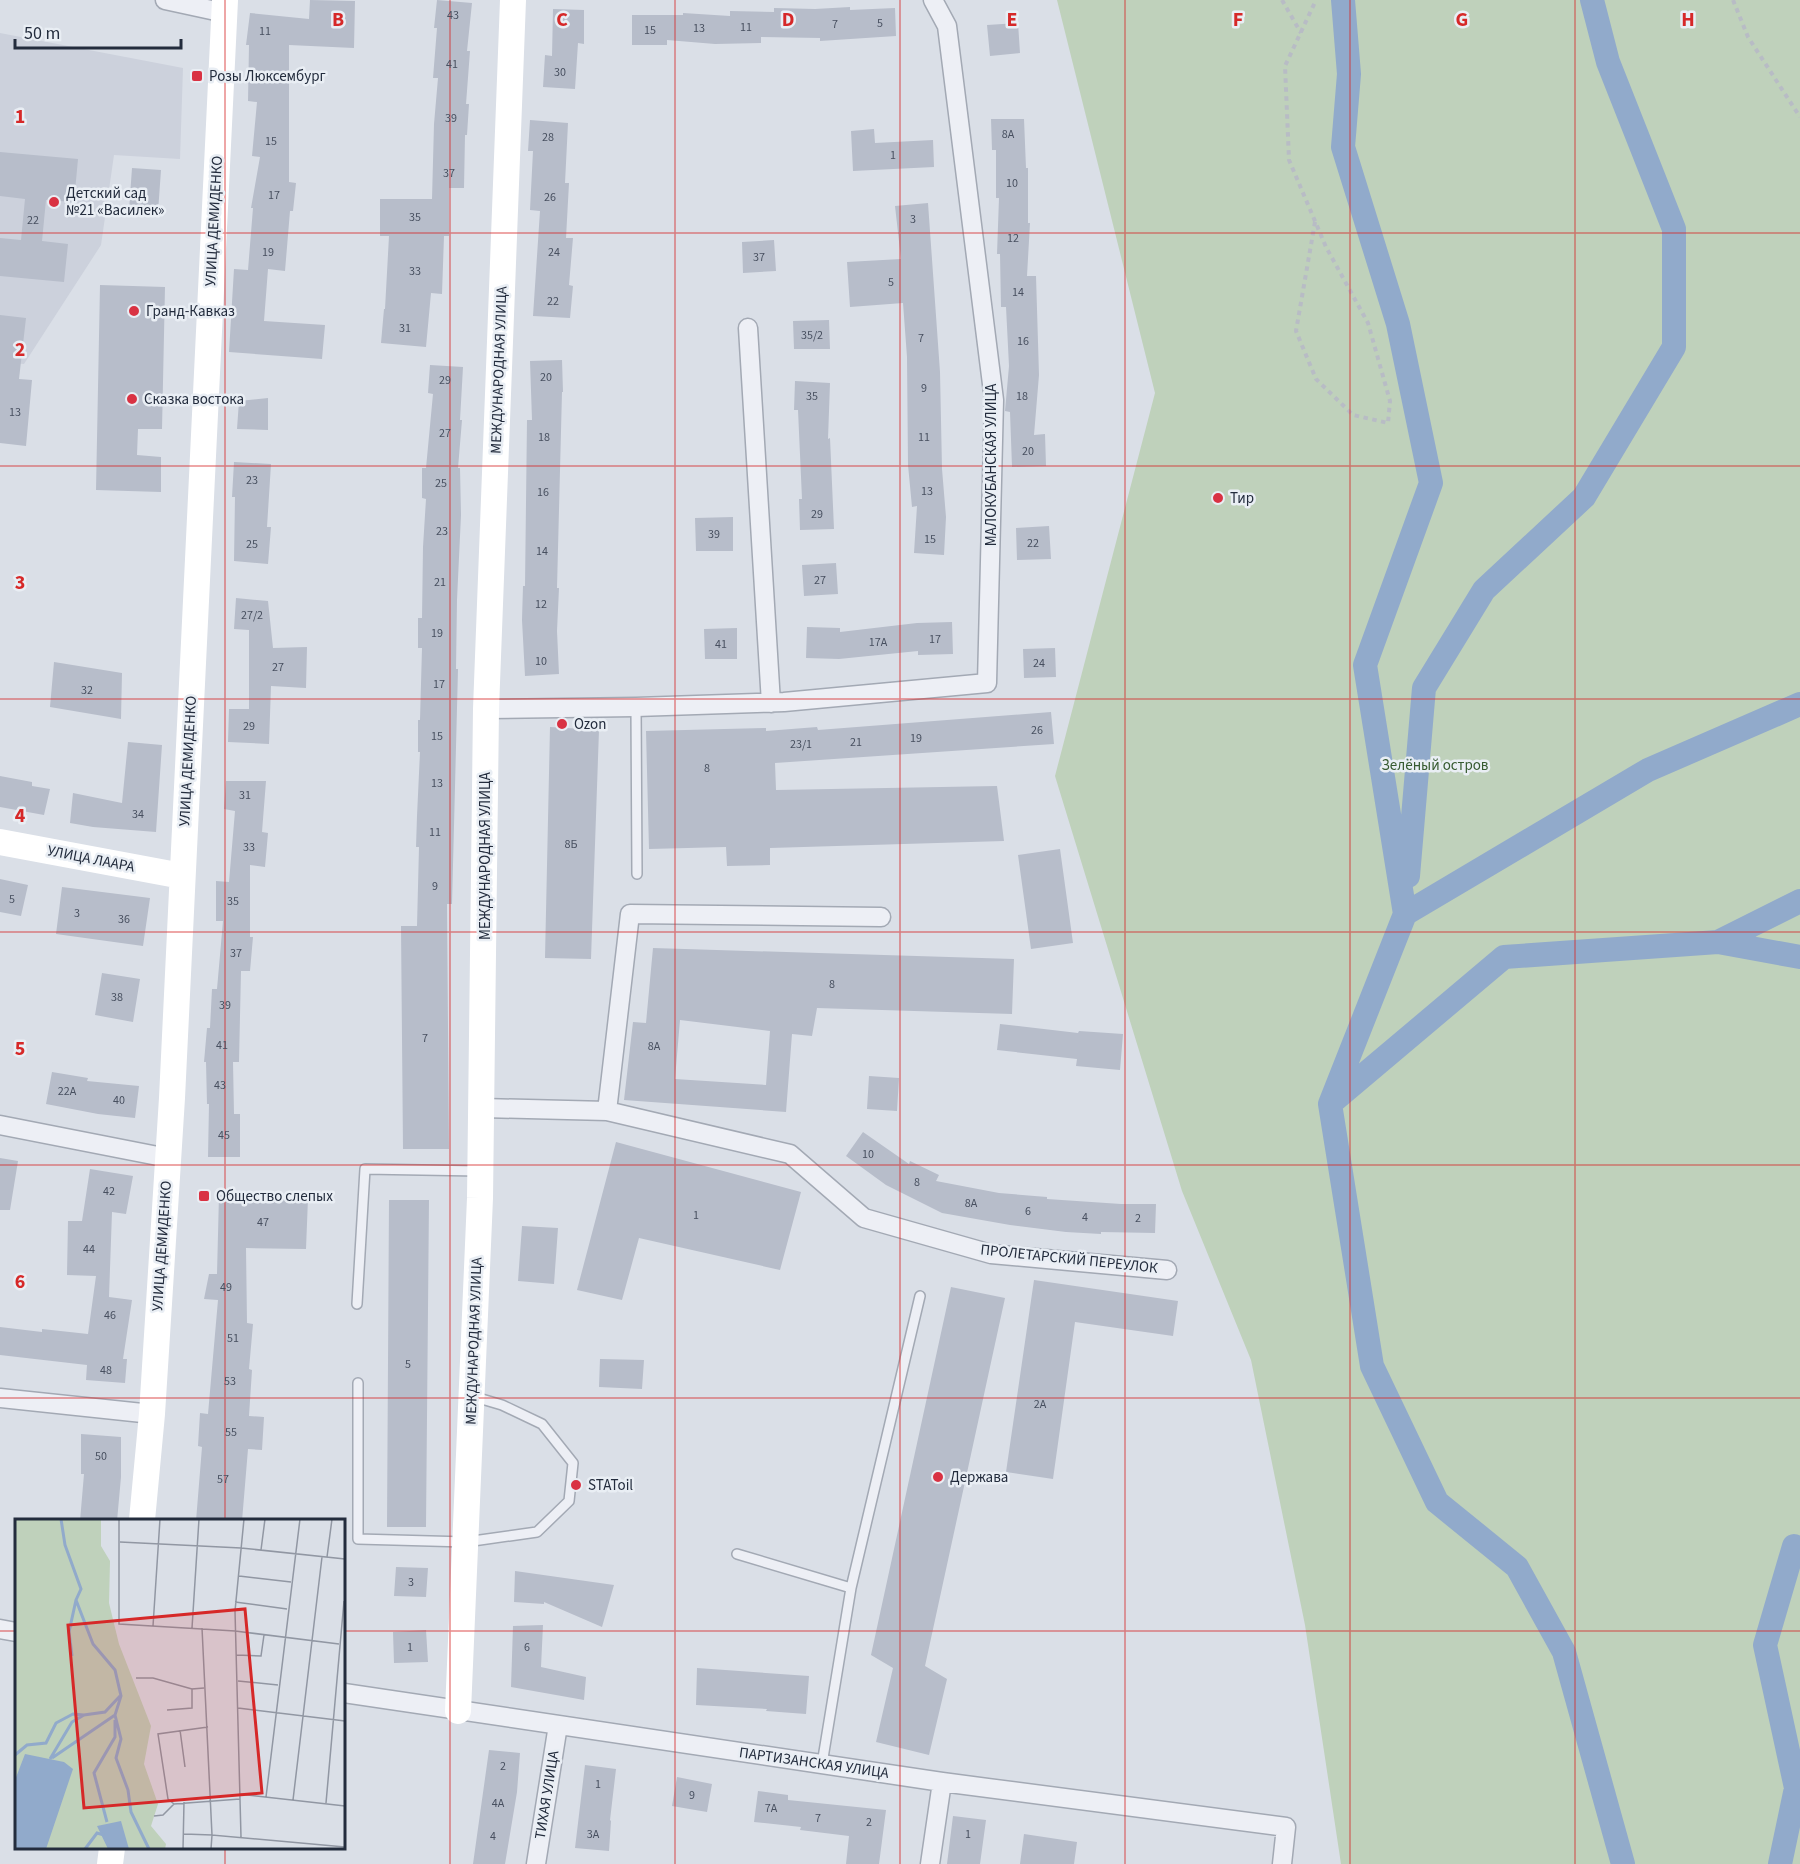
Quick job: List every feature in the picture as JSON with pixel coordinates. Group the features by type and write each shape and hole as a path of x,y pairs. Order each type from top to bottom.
{"street":[{"path":"165,0 225,6"},
{"name":"МЕЖДУНАРОДНАЯ УЛИЦА","path":"458,1711 481,1172 486,709 513,0"},
{"name":"МАЛОКУБАНСКАЯ УЛИЦА","path":"486,709 771,703 987,683 994,400 947,26 933,0"},
{"name":"УЛИЦА ДЕМИДЕНКО","path":"142,1519 152,1414 168,1158 225,6"},
{"path":"748,327 771,703"},
{"name":"УЛИЦА ЛААРА","path":"0,842 182,876"},
{"path":"607,1111 630,914 881,917"},
{"name":"ПРОЛЕТАРСКИЙ ПЕРЕУЛОК","path":"483,1108 607,1111 790,1154 864,1218 990,1254 1167,1270"},
{"path":"0,1125 168,1158"},
{"path":"0,1398 152,1414"},
{"path":"0,1629 15,1632"},
{"name":"ПАРТИЗАНСКАЯ УЛИЦА","path":"345,1693 942,1782 1286,1827 1282,1864"},
{"name":"ТИХАЯ УЛИЦА","path":"536,1864 558,1725"},
{"path":"930,1864 942,1782"},
{"path":"110,1864 112,1849"}],"lane":[{"path":"636,707 637,874"},
{"path":"357,1304 365,1169 481,1172"},
{"path":"822,1764 851,1588 920,1296"},
{"path":"358,1383 358,1539 466,1542 537,1532 569,1501 573,1463 542,1424 502,1404 472,1396"},
{"path":"737,1554 851,1588"}],"path":[{"path":"1282,0 1301,33"},
{"path":"1315,222 1296,331 1316,379 1353,415 1388,423 1390,401 1368,322 1326,247 1289,160 1285,66 1316,0"},
{"path":"1733,0 1748,37 1800,117"}],"shaded area":[{"name":"Детский сад №21 «Василек»","path":"0,33 183,68 180,159 114,155 101,245 24,364 0,362"}],"green space":[{"name":"Зелёный остров","path":"1057,0 1800,0 1800,1864 1341,1864 1305,1625 1251,1360 1182,1191 1055,776 1155,393"}],"building":[{"path":"310,0 355,1 354,48 289,45 289,182 296,183 293,211 290,211 285,271 268,269 264,321 325,325 322,359 229,352 234,269 248,270 253,208 251,208 260,157 252,156 257,102 248,101 249,45 246,45 250,13 309,19"},
{"path":"437,0 472,3 467,51 470,51 466,104 469,104 467,135 465,135 464,188 449,188 449,236 444,236 442,294 431,293 426,347 381,343 389,236 380,236 380,199 432,199 438,78 433,78"},
{"path":"850,7 850,10 895,8 896,36 820,41 820,38 761,37 761,43 715,44 667,40 667,45 632,45 632,15 683,15 683,13 730,16 730,11 774,12 774,8"},
{"path":"553,9 584,10 584,44 578,43 575,89 543,87 545,55 552,56"},
{"path":"1018,23 1020,53 990,56 987,25"},
{"path":"991,119 1024,119 1026,168 1028,168 1028,223 1030,223 1027,276 1036,276 1039,375 1034,435 1045,434 1046,466 1012,467 1010,412 1005,411 1009,366 1006,307 1001,307 1000,254 997,254 999,198 996,198 996,150 992,150"},
{"path":"530,120 568,123 565,183 569,183 566,238 573,238 569,285 573,286 570,318 533,316 540,211 530,210 533,151 528,151"},
{"path":"874,129 875,143 933,140 934,167 853,171 851,131"},
{"path":"0,152 78,159 74,202 46,200 42,241 68,244 64,282 0,276 0,238 21,240 25,199 0,196"},
{"path":"132,168 161,170 158,212 129,210"},
{"path":"928,203 940,372 942,469 946,517 944,555 914,553 917,506 912,507 908,465 907,357 903,303 850,307 847,262 901,259 895,206"},
{"path":"774,240 776,271 743,273 742,242"},
{"path":"100,285 165,287 162,429 138,429 137,455 161,457 161,492 96,490"},
{"path":"0,315 26,318 19,379 32,380 26,446 0,443"},
{"path":"829,320 830,349 794,349 793,321"},
{"path":"562,360 557,588 559,588 557,631 559,674 525,676 522,620 523,586 525,586 527,420 532,420 530,361"},
{"path":"430,365 463,367 458,468 460,468 461,515 457,600 456,669 458,669 452,904 447,904 449,1149 403,1149 401,926 417,926 419,847 416,847 420,752 418,752 418,720 420,720 422,648 418,648 418,618 422,618 426,499 422,498 422,468 426,468 433,394 428,393"},
{"path":"795,381 830,383 828,439 830,438 834,529 800,530 799,499 802,499 798,410 794,410"},
{"path":"268,398 268,430 237,429 239,401"},
{"path":"234,462 271,464 267,527 271,527 268,564 234,561 235,497 232,497"},
{"path":"733,517 733,551 696,551 695,518"},
{"path":"1049,526 1051,559 1017,560 1016,528"},
{"path":"836,563 838,594 804,596 802,565"},
{"path":"236,598 268,601 273,648 307,647 306,688 271,686 269,744 228,742 229,709 249,709 249,630 234,629"},
{"path":"952,622 953,654 918,655 918,651 839,659 806,658 807,627 840,628 840,632 917,623"},
{"path":"737,628 737,659 705,659 704,629"},
{"path":"1055,648 1056,677 1024,678 1023,649"},
{"path":"54,662 122,673 121,719 50,707"},
{"path":"1051,712 1054,744 775,763 776,790 997,786 1004,841 770,848 770,865 727,866 726,847 649,849 646,731 766,728 766,731 817,727 818,730"},
{"path":"550,727 599,730 591,959 545,958"},
{"path":"128,742 162,745 156,832 70,823 73,793 122,803"},
{"path":"0,776 32,782 32,786 50,789 44,815 0,807"},
{"path":"226,781 266,781 262,832 268,833 265,867 250,865 250,937 253,937 250,971 241,971 239,1062 233,1062 234,1114 240,1114 240,1157 208,1157 209,1104 207,1104 206,1062 204,1062 207,1028 210,1028 212,989 217,989 223,921 216,921 216,881 229,882 235,811 224,809"},
{"path":"1060,849 1073,943 1031,949 1018,855"},
{"path":"0,879 28,885 21,916 0,912"},
{"path":"62,887 150,898 143,946 56,934"},
{"path":"653,948 1014,959 1012,1014 817,1008 812,1036 792,1034 786,1112 624,1100 633,1022 646,1023","holes":["680,1020 770,1031 766,1085 675,1079"]},
{"path":"102,973 140,979 133,1022 95,1015"},
{"path":"1000,1024 1078,1033 1079,1031 1123,1034 1120,1070 1076,1066 1077,1059 997,1050"},
{"path":"52,1072 88,1078 87,1081 139,1086 135,1118 46,1104"},
{"path":"869,1076 899,1078 897,1111 867,1109"},
{"path":"863,1132 909,1164 910,1161 939,1175 936,1181 999,1193 1047,1197 1047,1199 1156,1204 1155,1233 1066,1232 942,1213 886,1185 846,1156"},
{"path":"616,1142 801,1192 780,1270 639,1238 622,1300 577,1290"},
{"path":"0,1158 18,1161 10,1210 0,1210"},
{"path":"90,1169 133,1176 126,1214 112,1212 109,1297 132,1300 123,1359 127,1359 125,1383 86,1380 87,1365 0,1355 0,1327 88,1334 96,1276 67,1275 68,1221 82,1221"},
{"path":"219,1195 308,1198 306,1249 246,1248 247,1323 253,1324 249,1369 252,1370 249,1416 264,1417 262,1450 248,1449 242,1519 196,1519 202,1447 198,1446 200,1413 208,1414 218,1300 204,1299 209,1274 217,1274"},
{"path":"389,1200 429,1200 426,1527 387,1527"},
{"path":"522,1226 558,1228 554,1284 518,1281"},
{"path":"1034,1280 1178,1301 1173,1336 1075,1322 1053,1479 1006,1472"},
{"name":"Держава","path":"951,1287 1005,1298 925,1666 947,1679 929,1755 876,1742 893,1668 871,1655"},
{"path":"600,1359 644,1360 642,1389 599,1387"},
{"path":"81,1434 121,1437 121,1477 117,1519 80,1519 84,1474 81,1474"},
{"path":"396,1567 428,1568 426,1597 394,1596"},
{"path":"515,1571 614,1585 602,1627 544,1602 544,1604 514,1602"},
{"path":"543,1625 541,1667 586,1677 584,1700 511,1687 513,1626"},
{"path":"426,1630 428,1662 394,1663 393,1632"},
{"path":"697,1668 809,1676 806,1714 766,1711 767,1709 696,1705"},
{"path":"489,1750 520,1753 517,1792 505,1864 473,1864"},
{"path":"585,1765 616,1769 609,1851 575,1848"},
{"path":"677,1777 712,1784 707,1812 672,1806"},
{"path":"758,1791 788,1795 788,1800 886,1810 879,1864 846,1864 849,1836 800,1830 801,1827 754,1822"},
{"path":"953,1816 986,1820 980,1864 947,1864"},
{"path":"1024,1834 1077,1842 1074,1864 1020,1864"}],"waterway":[{"path":"1343,0 1349,74 1343,147 1398,324 1431,483 1365,665 1405,914 1330,1104 1372,1366 1437,1502 1517,1567 1564,1652 1623,1864"},
{"path":"1408,876 1424,688 1484,590 1584,497 1674,347 1674,229 1608,62 1592,0"},
{"path":"1405,914 1648,770 1800,704"},
{"path":"1332,1102 1504,957 1718,942 1800,901"},
{"path":"1718,942 1800,957"},
{"path":"1780,1864 1796,1788 1765,1645 1794,1546"}],"place":[{"name":"Розы Люксембург","path":"197,76"},
{"name":"Детский сад №21 «Василек»","path":"54,202"},
{"name":"Гранд-Кавказ","path":"134,311"},
{"name":"Сказка востока","path":"132,399"},
{"name":"Тир","path":"1218,498"},
{"name":"Ozon","path":"562,724"},
{"name":"Общество слепых","path":"204,1196"},
{"name":"Держава","path":"938,1477"},
{"name":"STAToil","path":"576,1485"}]}
